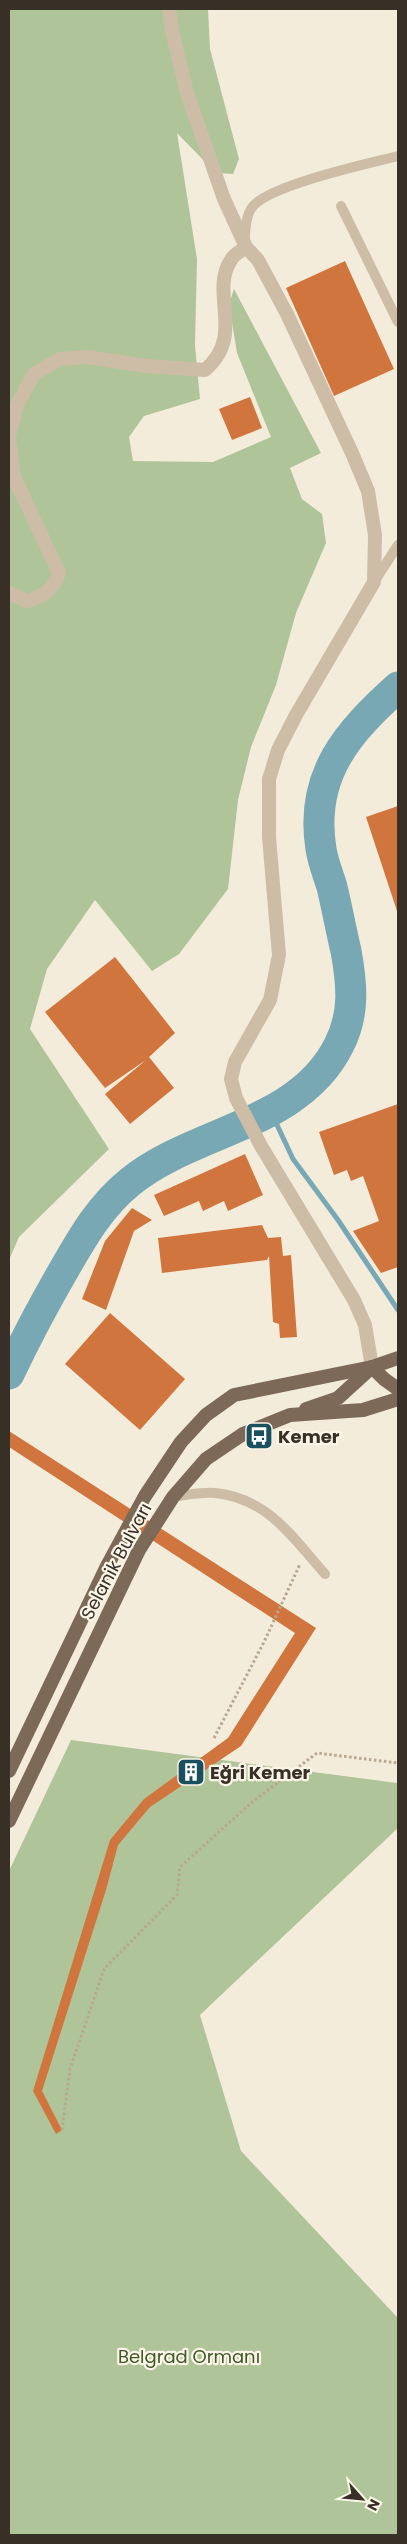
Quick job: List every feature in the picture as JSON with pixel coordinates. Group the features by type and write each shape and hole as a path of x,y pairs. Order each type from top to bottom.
{"main road":[{"name":"Selanik Bulvarı","path":"10,1767 107,1566 145,1496 181,1442 206,1416 234,1395 372,1367 398,1358"},
{"path":"290,1415 338,1398 372,1367 384,1380 398,1389"},
{"name":"Selanik Bulvarı","path":"9,1820 139,1550 173,1497 206,1459 244,1434 290,1415 363,1410 398,1399"}],"street":[{"path":"169,9 172,31 187,92 224,199 246,247 258,260 287,314 368,491 375,535 374,582 296,715 278,750 269,779 269,837 279,954 270,1000 235,1062 232,1079 236,1098 261,1146 354,1300 365,1325 372,1367"},
{"path":"9,593 27,601 42,597 55,585 59,574 14,477 9,438 18,403 34,374 60,359 87,357 147,366 205,370 217,360 227,332 224,272 232,258 246,247"}],"lane":[{"path":"246,247 245,228 253,206 266,195 319,177 398,156"},
{"path":"341,206 398,322"},
{"path":"374,582 398,545"},
{"path":"173,1497 214,1493 246,1499 264,1508 326,1574"}],"path":[{"path":"214,1738 264,1642 306,1552"},
{"path":"62,2130 70,2069 104,1969 177,1894 180,1867 251,1802 317,1753 398,1763"}],"green space":[{"path":"9,9 208,9 210,49 239,159 233,174 216,173 177,133 197,259 195,345 200,399 144,416 129,437 133,461 213,462 271,437 237,353 229,304 234,289 321,453 290,468 302,499 322,514 326,543 296,613 276,685 251,747 238,800 228,889 179,954 152,971 95,900 47,969 30,1029 109,1149 19,1237 9,1260"},
{"name":"Belgrad Ormanı","path":"71,1740 397,1783 398,1828 200,2015 241,2151 398,2318 398,2535 9,2535 9,1871"}],"building":[{"path":"345,261 394,369 334,396 286,288"},
{"path":"250,397 262,428 232,440 219,409"},
{"path":"398,806 398,914 366,817"},
{"path":"115,957 175,1033 149,1057 174,1088 130,1124 105,1094 146,1060 105,1088 45,1012"},
{"path":"398,1104 398,1267 381,1273 353,1231 379,1221 363,1176 351,1181 347,1170 334,1175 319,1132"},
{"path":"245,1154 263,1195 228,1211 224,1201 203,1211 199,1201 164,1216 154,1195"},
{"path":"132,1208 152,1220 134,1231 106,1310 82,1299 105,1241"},
{"path":"262,1225 268,1238 281,1237 283,1256 291,1255 297,1337 280,1338 279,1324 273,1322 269,1256 267,1260 162,1273 158,1238"},
{"path":"110,1313 185,1379 140,1430 65,1364"},
{"name":"Eğri Kemer","path":"9,1431 316,1628 241,1746 150,1807 118,1845 106,1890 42,2091 62,2130 56,2134 33,2091 110,1840 144,1799 228,1738 295,1633 9,1447"}],"waterway":[{"path":"9,1374 41,1310 76,1248 100,1213 119,1192 155,1165 272,1110 298,1093 321,1072 339,1045 348,1022 351,987 346,951 332,887 321,849 319,823 321,799 327,777 336,757 348,739 363,721 398,687"},
{"path":"270,1110 293,1159 338,1220 398,1310"}],"place":[{"name":"Kemer","path":"259,1436"},
{"name":"Eğri Kemer","path":"191,1772"}]}
